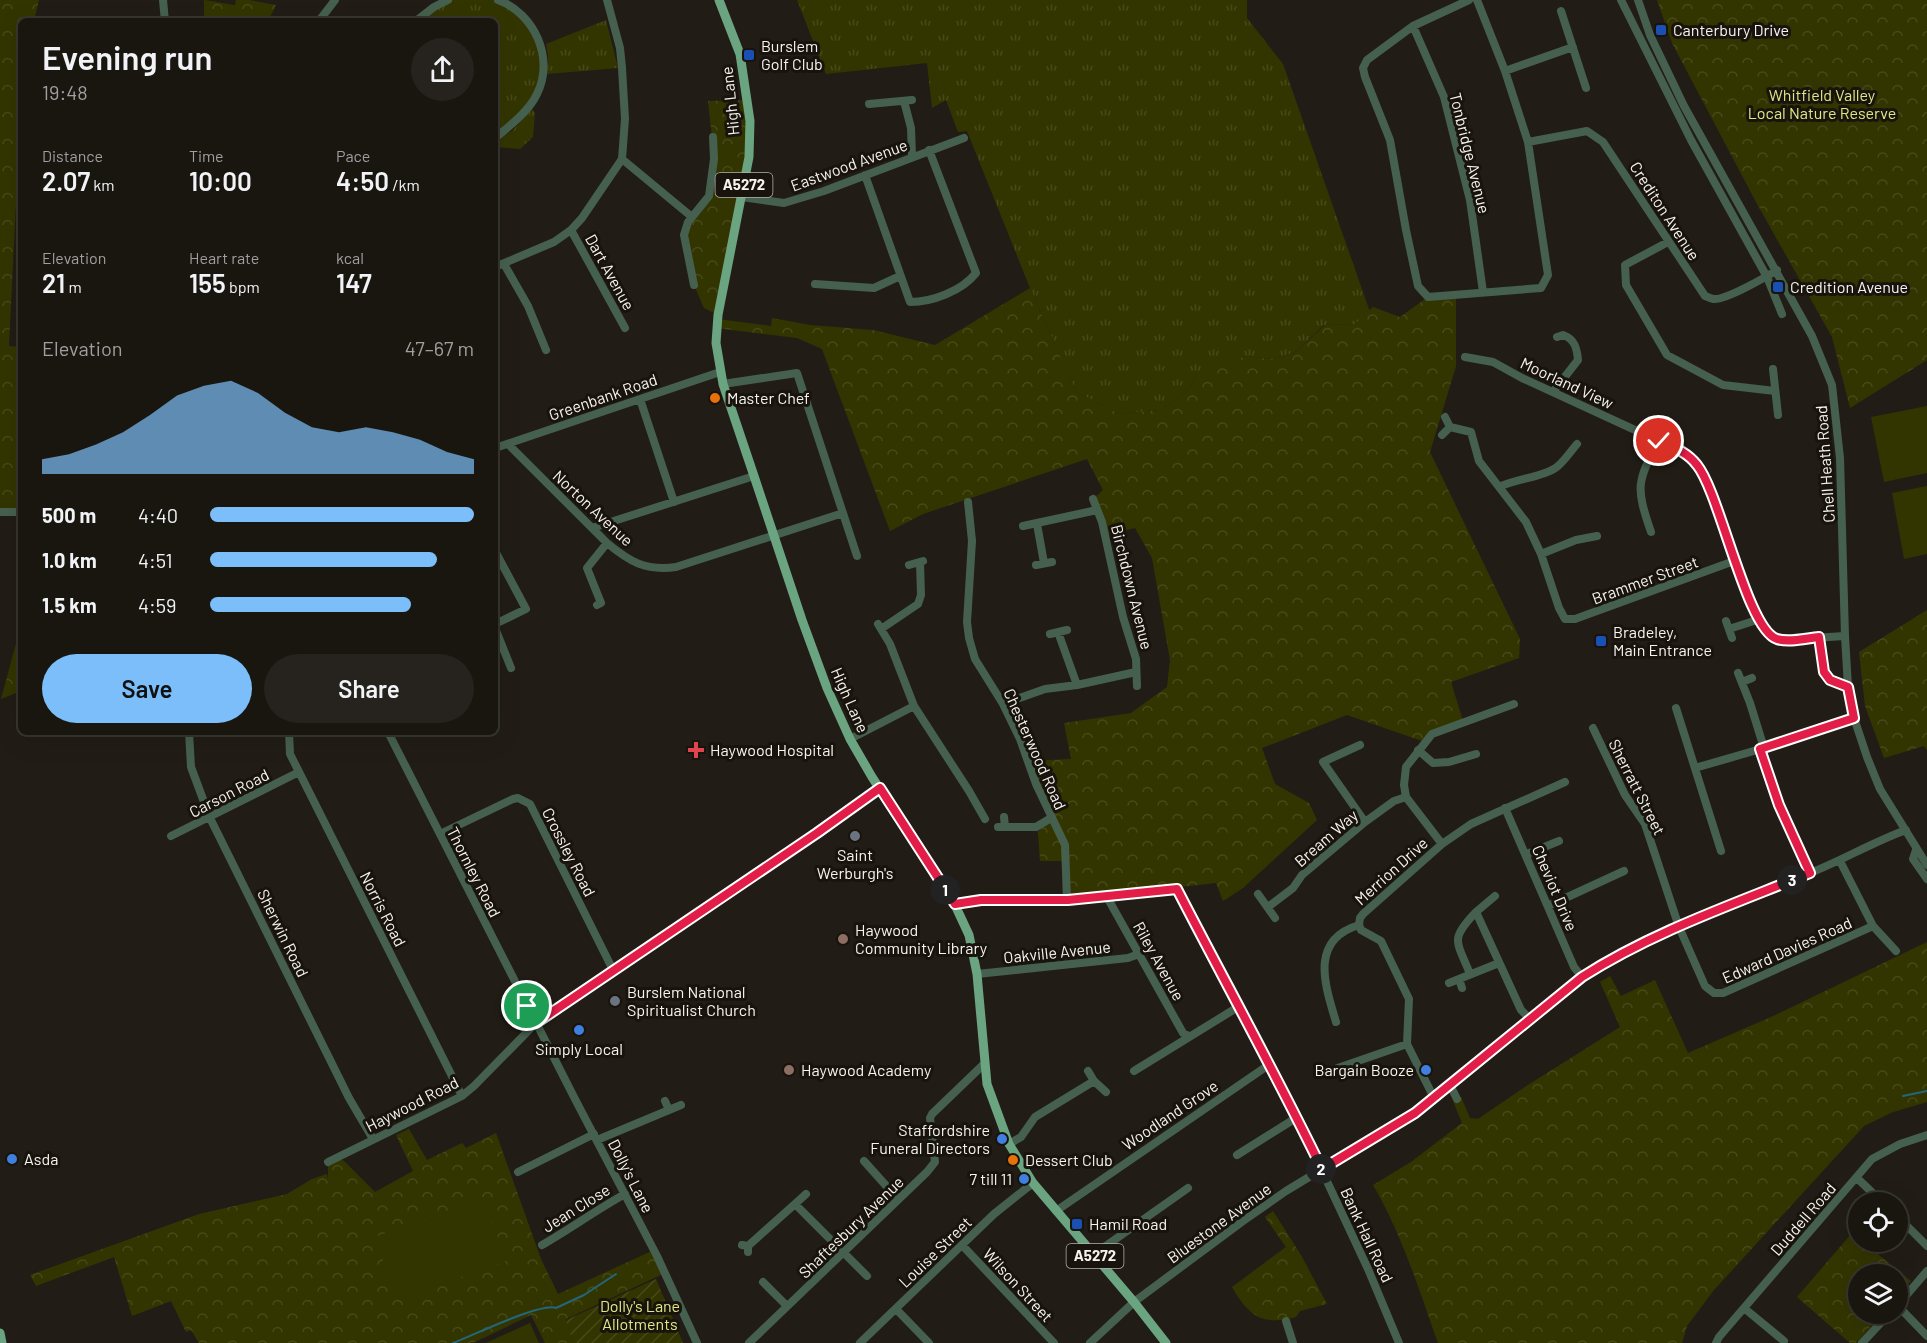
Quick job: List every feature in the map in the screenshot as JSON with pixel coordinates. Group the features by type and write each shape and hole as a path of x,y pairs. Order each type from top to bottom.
{"main road":[{"name":"High Lane","path":"719,0 740,54 750,122 748,157 718,315 716,343 723,384 827,688 850,739 955,904 969,935 977,974 987,1084 1009,1144 1033,1183 1166,1343"},
{"path":"0,1333 2,1343"}],"street":[{"path":"163,0 165,18"},
{"path":"321,18 335,0"},
{"path":"420,18 448,0"},
{"path":"498,0 517,10 535,32 541,46 543,74 536,96 511,125 498,136"},
{"path":"498,266 554,242 571,230 582,218 622,159 625,119 622,68 620,48 607,0"},
{"path":"1470,0 1413,26 1367,60 1363,68 1390,140 1418,286 1428,297 1541,288 1548,275 1528,142 1505,71 1477,0"},
{"path":"1622,0 1691,140 1767,277 1782,314"},
{"name":"Chell Heath Road","path":"1638,0 1650,35 1684,106 1777,270 1812,336 1832,385 1840,458 1848,687 1854,718 1881,789 1927,865"},
{"path":"1561,11 1586,88"},
{"name":"Tonbridge Avenue","path":"1413,26 1444,97 1470,200 1483,292"},
{"path":"1505,71 1573,47"},
{"path":"868,104 908,100 912,156"},
{"name":"Crediton Avenue","path":"1528,142 1587,131 1603,142 1705,296 1713,300 1721,298 1777,270"},
{"path":"694,285 684,236 692,217 709,196 714,159 713,137"},
{"name":"Eastwood Avenue","path":"741,196 784,203 824,191 964,138"},
{"path":"865,175 910,302 921,302 960,287 976,273 929,150"},
{"path":"622,159 692,217"},
{"name":"Dart Avenue","path":"571,230 625,328"},
{"path":"1668,242 1626,265 1626,285 1666,355 1723,385 1775,391"},
{"path":"504,264 528,306 546,350"},
{"path":"815,284 874,288 900,276"},
{"path":"1553,392 1578,360 1577,349 1570,338 1563,335 1557,337"},
{"name":"Moorland View","path":"1465,357 1493,362 1685,453 1697,465 1708,483 1734,561 1770,636 1779,640 1845,636"},
{"path":"1773,369 1778,416"},
{"name":"Greenbank Road","path":"498,447 720,372"},
{"path":"723,384 797,373 857,556"},
{"path":"640,399 674,502"},
{"path":"1445,417 1450,427"},
{"path":"1442,435 1450,427"},
{"path":"1450,427 1471,432 1479,461 1526,522 1541,554 1576,540 1597,536"},
{"path":"1651,532 1640,500 1640,483 1646,464 1659,441"},
{"name":"Norton Avenue","path":"508,444 607,543 643,567 658,569 676,567 843,513"},
{"path":"1498,488 1511,481 1548,473 1557,467 1577,444"},
{"path":"592,528 754,476"},
{"name":"Birchdown Avenue","path":"1093,499 1102,522 1123,617 1136,658 1137,686"},
{"name":"Chesterwood Road","path":"968,502 976,541 967,622 969,638 975,659 1004,704 1020,739 1036,784 1065,844 1068,900"},
{"name":"Birchdown Avenue","path":"1023,526 1097,510"},
{"path":"1037,524 1044,563"},
{"path":"597,605 601,603 587,568 607,543"},
{"name":"Brammer Street","path":"1541,554 1558,608 1565,619 1575,619 1734,561"},
{"path":"498,556 526,609 498,624"},
{"path":"909,565 922,562 921,595 918,604 879,627 890,644 914,706 985,819"},
{"path":"1732,638 1728,625 1760,619"},
{"path":"1058,632 1077,685"},
{"path":"498,634 511,668"},
{"path":"1819,637 1824,672 1830,680 1848,687"},
{"name":"Birchdown Avenue","path":"1004,704 1045,689 1077,685 1136,672"},
{"path":"1738,673 1779,805 1810,873"},
{"path":"1742,682 1752,678"},
{"path":"1442,844 1406,797 1404,785 1406,767 1432,734 1510,705 1502,697"},
{"path":"850,739 914,706"},
{"path":"1676,708 1721,851"},
{"path":"1695,768 1762,749 1854,718"},
{"name":"Sherratt Street","path":"1593,728 1625,795 1645,824 1679,927"},
{"name":"Sherwin Road","path":"189,735 191,767 210,818 344,1088 373,1139"},
{"name":"Norris Road","path":"289,735 290,754 462,1096"},
{"name":"Thornley Road","path":"390,735 536,1023"},
{"path":"1360,745 1323,762 1365,822"},
{"path":"1418,750 1433,763 1449,762 1476,754"},
{"name":"Carson Road","path":"171,837 299,772"},
{"name":"Merrion Drive","path":"1336,1022 1324,984 1323,970 1326,956 1334,939 1349,928 1359,925 1363,914 1442,844 1471,824 1549,785 1565,782"},
{"name":"Haywood Road","path":"328,1162 462,1096 536,1023 880,788"},
{"name":"Bream Way","path":"1268,908 1293,888 1302,875 1365,822 1394,801 1406,797"},
{"name":"Crossley Road","path":"440,834 513,799 518,798 530,804 613,970"},
{"name":"Cheviot Drive","path":"1505,808 1527,854 1574,967 1582,977"},
{"path":"1004,817 1001,827 1036,827 1051,818"},
{"name":"Bluestone Avenue","path":"1134,1302 1250,1216 1415,1113 1582,977 1679,927 1840,861 1906,830"},
{"path":"1527,854 1559,841"},
{"name":"Chell Heath Road","path":"1916,850 1913,859 1927,879"},
{"name":"Edward Davies Road","path":"1840,861 1873,926 1896,951"},
{"path":"1548,906 1624,871"},
{"name":"Bank Hall Road","path":"1107,897 1177,889 1270,1064 1322,1169 1399,1343"},
{"path":"1258,894 1275,918"},
{"path":"1470,974 1457,941 1461,928 1495,896"},
{"path":"955,904 981,900 1068,900 1107,897"},
{"name":"Riley Avenue","path":"1107,897 1184,1034 1189,1036"},
{"path":"1476,912 1521,1010 1531,1020"},
{"path":"1359,925 1361,930 1381,941 1409,999 1407,1044 1434,1098"},
{"name":"Edward Davies Road","path":"1679,927 1705,986 1714,993 1723,993 1873,926"},
{"name":"Oakville Avenue","path":"977,974 1128,958 1139,954"},
{"path":"1449,983 1499,963"},
{"path":"1459,979 1462,988"},
{"path":"1134,1071 1238,1007"},
{"name":"Dolly's Lane","path":"536,1023 657,1256 697,1343"},
{"path":"1332,1070 1407,1044"},
{"name":"Shaftesbury Avenue","path":"749,1343 927,1172 935,1162 930,1119 932,1114 984,1064"},
{"name":"Woodland Grove","path":"1056,1210 1270,1064"},
{"path":"1088,1071 1094,1081 1106,1092"},
{"path":"1009,1144 1021,1137 1035,1117 1094,1081"},
{"path":"1450,1085 1457,1099"},
{"path":"665,1101 669,1110"},
{"path":"518,1172 596,1137 681,1105"},
{"path":"1237,1155 1296,1118"},
{"name":"Duddell Road","path":"1716,1343 1743,1308 1872,1159 1900,1144 1927,1135"},
{"path":"864,1161 898,1199"},
{"path":"1857,1178 1872,1192"},
{"name":"Louise Street","path":"860,1343 993,1214 1033,1183"},
{"path":"1094,1255 1188,1188"},
{"name":"Jean Close","path":"542,1245 566,1232 597,1209 625,1194"},
{"path":"746,1247 806,1194"},
{"path":"795,1204 867,1276"},
{"path":"1908,1227 1927,1246"},
{"name":"Wilson Street","path":"962,1245 1054,1343"},
{"path":"1908,1293 1927,1270"},
{"path":"763,1282 787,1306"},
{"path":"1090,1343 1134,1302"},
{"path":"1743,1308 1784,1341"},
{"path":"896,1309 929,1343"},
{"path":"1908,1316 1927,1336"},
{"path":"1286,1321 1293,1343"},
{"path":"1862,1343 1880,1324"}],"green space":[{"path":"0,0 39,0 35,18 18,18 18,194 9,346 18,347 18,512 0,512"},
{"path":"204,0 235,5 236,0 249,0 276,5 270,18 204,18"},
{"path":"449,0 498,0 527,20 543,58 536,96 498,134 498,18 421,18"},
{"path":"797,0 1247,0 1247,18 1283,64 1370,312 1355,324 1324,325 1294,353 1270,359 1246,356 1197,375 1189,389 1161,410 1120,414 1076,392 1030,288 967,131 958,132 946,100 932,108 927,63 826,74"},
{"name":"Whitfield Valley Local Nature Reserve","path":"1657,0 1927,0 1927,360 1850,408 1832,337 1756,202 1672,43"},
{"path":"606,20 618,68 547,74 546,44"},
{"path":"748,100 749,157 718,315 704,308 694,285 684,235 709,196 713,147 708,101"},
{"path":"532,109 535,113 533,137 520,149 498,147 498,140 513,130"},
{"path":"1030,288 1076,392 1120,414 1161,410 1189,389 1197,375 1246,356 1270,359 1294,353 1325,325 1355,324 1373,307 1400,317 1428,297 1456,295 1456,366 1430,452 1520,639 1519,658 1451,682 1463,721 1425,742 1347,715 1262,748 1275,784 1309,803 1317,820 1243,888 1223,901 1216,883 1067,900 1066,861 1040,861 1038,832 1051,818 1028,761 1071,759 1064,723 1131,713 1167,687 1170,660 1152,558 1135,528 1105,535 1093,499 1103,490 1087,459 923,514 890,531 822,349 797,338 716,328 717,319 771,326 772,318 810,325 873,330 935,345"},
{"path":"1927,406 1927,473 1884,482 1871,417"},
{"path":"1927,486 1927,554 1904,559 1892,493"},
{"path":"1927,610 1927,750 1924,746 1884,758 1865,706 1859,652"},
{"path":"18,636 18,692 1,699"},
{"path":"1927,942 1927,1102 1893,1112 1864,1126 1714,1290 1687,1326 1682,1343 1438,1343 1393,1223 1373,1185 1411,1162 1462,1123 1453,1101 1461,1097 1470,1118 1478,1119 1620,1027 1600,982 1610,976 1621,996 1655,980 1688,1053 1771,1017"},
{"path":"409,1129 427,1160 462,1143 466,1148 496,1133 541,1259 558,1294 654,1250 665,1273 566,1319 573,1343 545,1343 531,1315 473,1343 199,1343 191,1330 186,1332 171,1301 132,1316 114,1257 36,1286 30,1275 199,1214 287,1194 312,1179 327,1174 328,1180 328,1162 337,1158 344,1161 375,1192 413,1171 396,1135"},
{"path":"484,1199 506,1261 397,1300 375,1237"},
{"path":"1273,1211 1301,1255 1327,1304 1300,1311 1296,1317 1274,1320 1265,1319 1251,1312 1232,1287 1286,1247 1265,1217"},
{"path":"1848,1238 1848,1252 1875,1252 1890,1264 1848,1264 1848,1324 1873,1324 1856,1343 1850,1343 1797,1297"},
{"name":"Dolly's Lane Allotments","path":"656,1279 683,1343 573,1343 566,1320"},
{"path":"530,1323 539,1343 486,1343"}],"waterway":[{"path":"1903,1096 1927,1091"},
{"path":"453,1343 536,1310 556,1308 584,1295 616,1274"}],"place":[{"name":"Canterbury Drive","path":"1661,30"},
{"name":"Burslem Golf Club","path":"749,55"},
{"name":"Credition Avenue","path":"1778,287"},
{"name":"Master Chef","path":"715,398"},
{"name":"Bradeley, Main Entrance","path":"1601,641"},
{"name":"Haywood Hospital","path":"696,750"},
{"name":"Saint Werburgh's","path":"855,836"},
{"name":"Haywood Community Library","path":"843,939"},
{"name":"Burslem National Spiritualist Church","path":"615,1001"},
{"name":"Simply Local","path":"579,1030"},
{"name":"Haywood Academy","path":"789,1070"},
{"name":"Bargain Booze","path":"1426,1070"},
{"name":"Staffordshire Funeral Directors","path":"1002,1139"},
{"name":"Asda","path":"12,1159"},
{"name":"Dessert Club","path":"1013,1160"},
{"name":"7 till 11","path":"1024,1179"},
{"name":"Hamil Road","path":"1077,1224"}],"route":[{"path":"527,1006 536,1023 880,788 955,904 981,900 1068,900 1177,889 1270,1064 1322,1169 1415,1113 1582,977 1679,927 1810,873 1779,805 1760,749 1854,718 1848,687 1830,680 1824,672 1819,637 1779,640 1770,636 1734,561 1708,483 1697,465 1685,453 1659,441"}]}
